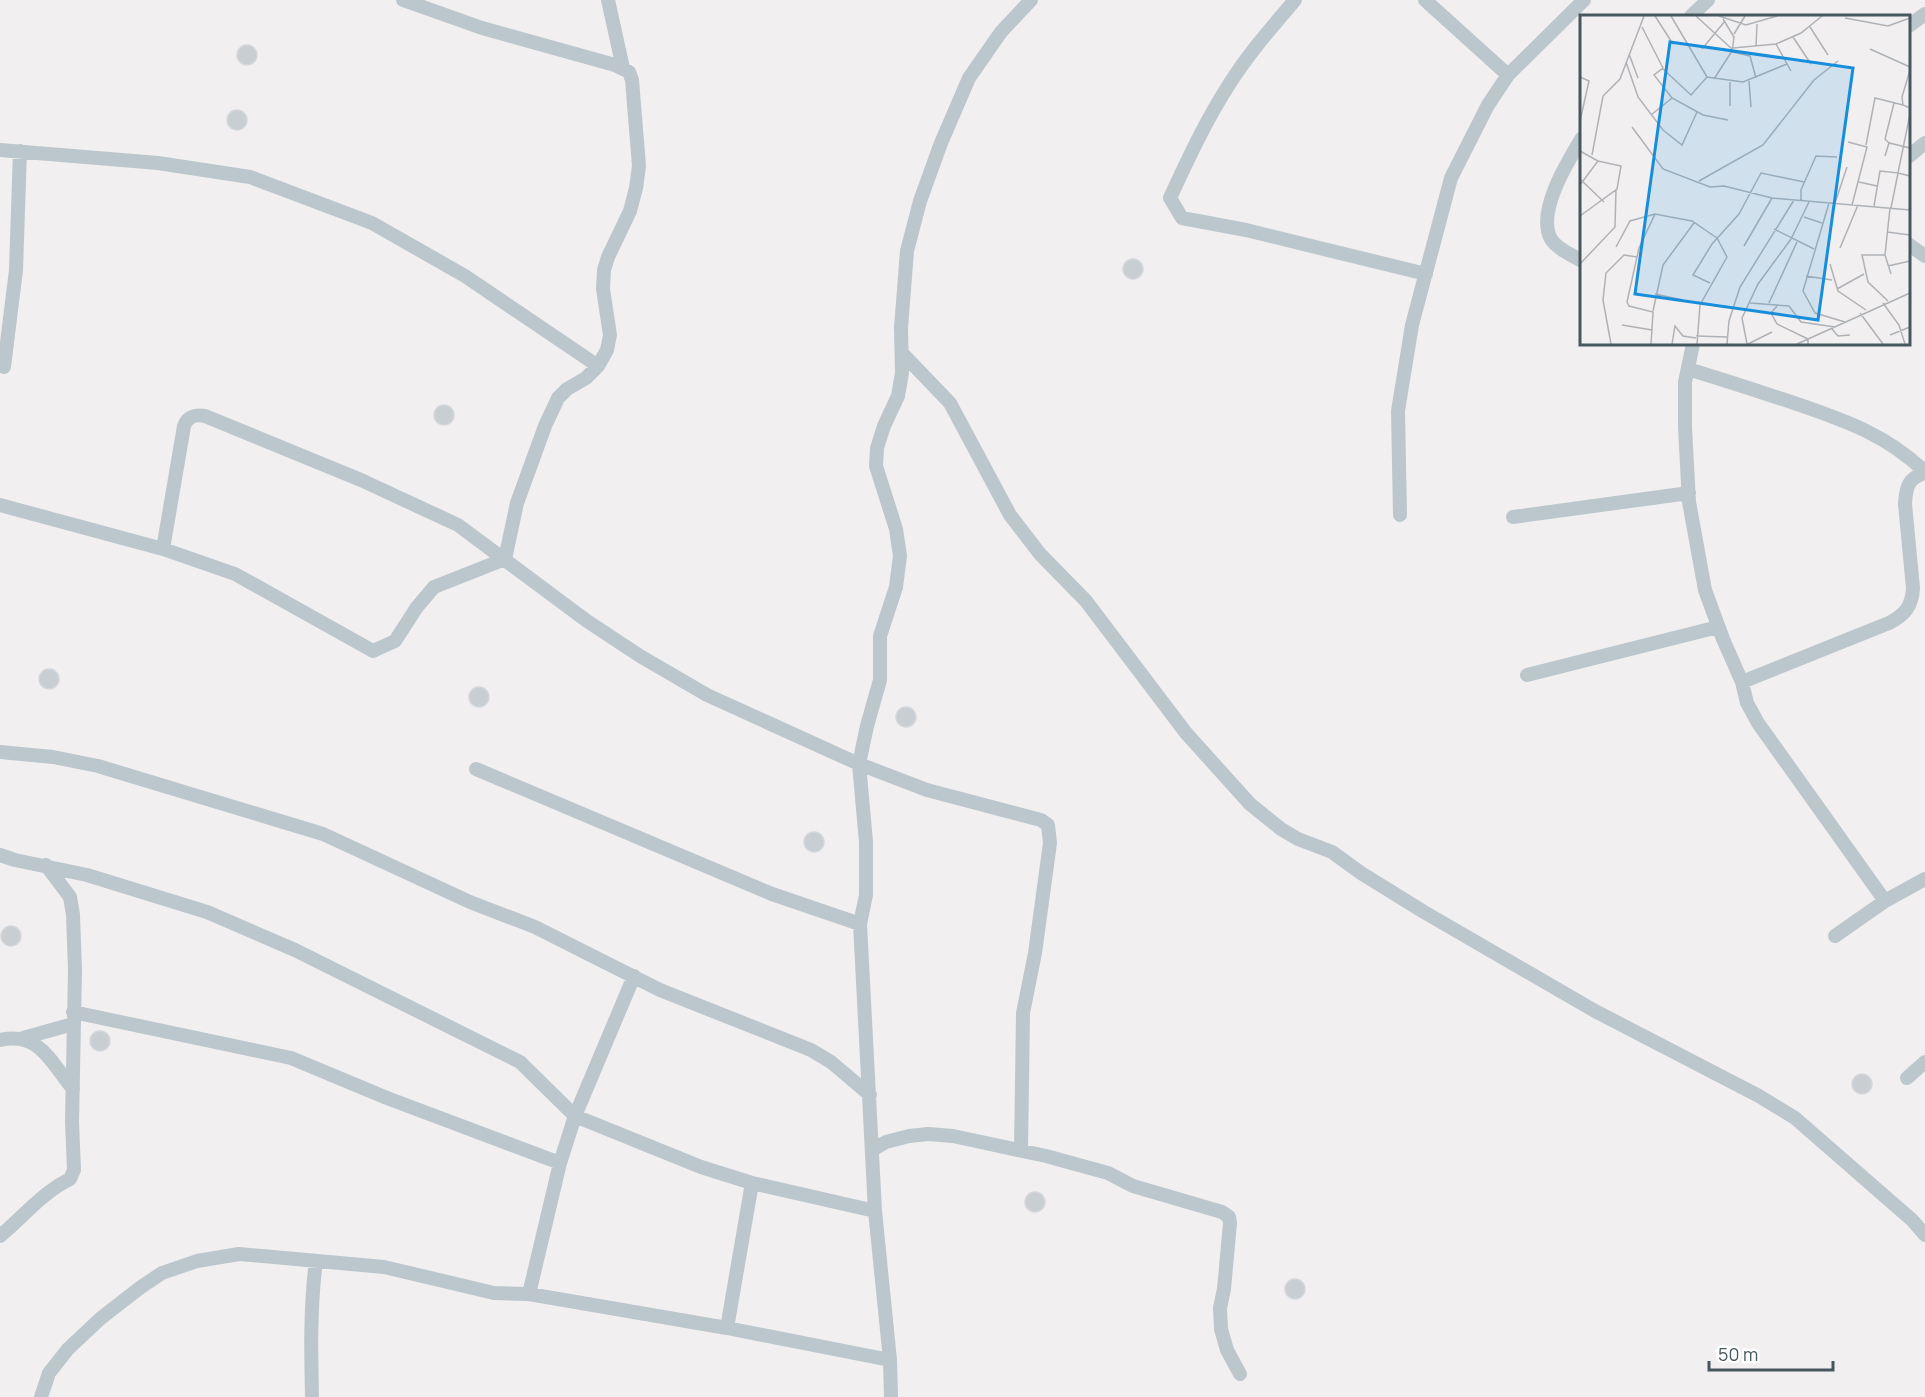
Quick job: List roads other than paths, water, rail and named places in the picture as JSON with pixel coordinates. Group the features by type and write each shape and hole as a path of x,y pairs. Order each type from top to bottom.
{"street":[{"path":"403,0 482,28 623,68 629,72 632,80 639,166 630,211 604,270 603,289 610,335 607,350 598,366 586,378 567,388 558,398 545,426 517,503 505,559"},
{"path":"608,0 623,68"},
{"path":"891,1397 890,1360 874,1211 860,924 866,895 866,842 859,764 880,680 880,636 896,587 900,556 896,530 876,466 877,448 897,396 902,373 902,306 907,251 920,201 940,143 969,78 1001,32 1031,0"},
{"path":"1295,0 1258,42 1230,84 1196,142 1170,198 1182,218 1246,230 1426,274"},
{"path":"1425,0 1508,75"},
{"path":"1400,515 1398,411 1412,325 1451,178 1488,105 1508,75 1584,0"},
{"path":"1692,15 1708,0"},
{"path":"1910,25 1925,14"},
{"path":"1580,140 1565,166 1547,213 1548,227 1553,242 1580,260"},
{"path":"1910,155 1925,143"},
{"path":"0,150 158,163 250,177 372,223 465,276 598,366"},
{"path":"4,368 16,270 20,151"},
{"path":"1910,245 1925,256"},
{"path":"1693,345 1685,382 1689,494 1705,590 1742,682 1747,703 1758,723 1884,901"},
{"path":"902,353 950,403 1010,515 1040,554 1086,601 1186,733 1250,804 1281,829 1298,839 1332,852 1424,912 1595,1011 1759,1096 1795,1118 1925,1235"},
{"path":"1688,369 1854,424 1893,445 1925,472 1915,476 1905,492 1913,588 1912,601 1907,610 1900,617 1888,623 1742,682"},
{"path":"163,549 184,426 189,418 200,415 406,500 458,525 587,621 640,656 707,695 859,764 927,790 1041,820 1048,825 1050,843 1035,953 1023,1013 1021,1150"},
{"path":"1513,517 1689,494"},
{"path":"0,505 163,549 235,574 373,651 395,641 417,607 434,587 505,559"},
{"path":"1527,675 1718,627"},
{"path":"0,752 53,757 98,766 323,834 470,902 534,927 660,990 811,1050 831,1062 870,1095"},
{"path":"476,769 772,894 860,924"},
{"path":"0,855 87,874 207,912 295,950 520,1062 575,1116 701,1167 752,1183 874,1211"},
{"path":"0,1236 48,1193 73,1175 74,929 70,897 46,865"},
{"path":"1835,936 1884,901 1925,879"},
{"path":"529,1294 560,1163 575,1116 634,976"},
{"path":"0,1040 23,1038 73,1018 291,1058 387,1098 560,1163"},
{"path":"23,1038 36,1044 49,1057 73,1089"},
{"path":"1907,1078 1925,1062"},
{"path":"872,1150 886,1142 928,1134 953,1136 1021,1150 1108,1173 1133,1186 1214,1209 1229,1217 1224,1289 1220,1308 1221,1329 1227,1350 1240,1374"},
{"path":"727,1328 752,1183"},
{"path":"41,1397 49,1373 68,1349 101,1318 162,1273 197,1261 239,1254 384,1267 494,1293 529,1294 727,1328 890,1360"},
{"path":"312,1397 310,1342 312,1289 316,1261"}]}
